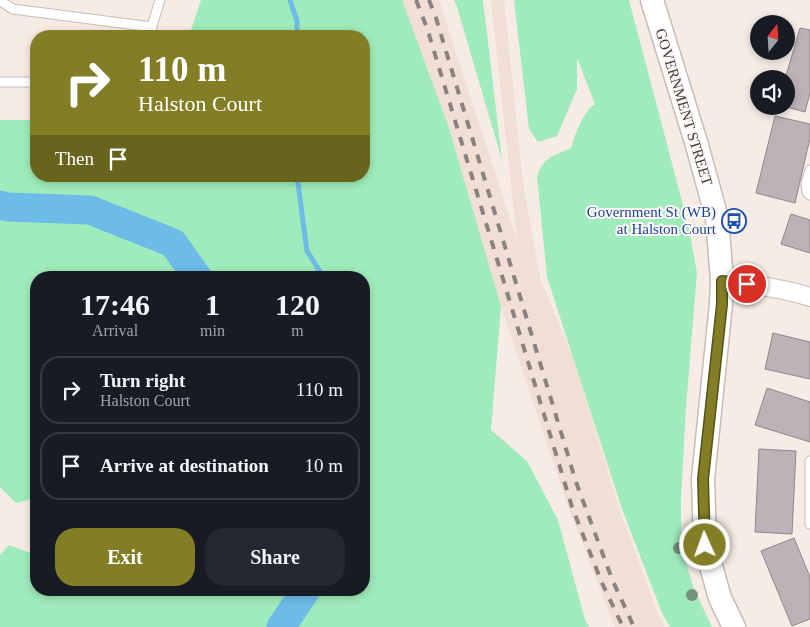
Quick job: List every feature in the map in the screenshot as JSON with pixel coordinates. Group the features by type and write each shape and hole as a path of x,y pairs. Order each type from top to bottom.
{"street":[{"name":"GOVERNMENT STREET","path":"652,0 696,142 717,218 722,304 703,479 705,545 720,598 734,627"},
{"path":"722,281 795,292 810,297"}],"lane":[{"path":"151,30 160,0"},
{"path":"0,1 14,9 138,30"},
{"path":"0,82 30,82"},
{"path":"810,170 806,184 807,192 810,195"},
{"path":"810,461 810,524"}],"shaded area":[{"path":"402,0 439,0 517,240 491,0 504,0 523,183 540,278 573,358 620,511 659,616 665,627 615,627 567,504 501,306 449,130"}],"green space":[{"path":"201,0 402,0 448,125 501,306 491,430 527,461 558,520 585,620 589,627 0,627 0,555 9,545 30,553 30,596 370,596 370,271 30,271 30,500 16,503 0,487 0,120 30,120 30,182 370,182 370,30 191,30"},
{"path":"454,0 483,0 502,160 457,7"},
{"path":"514,0 629,0 688,224 697,273 686,407 681,531 685,560 694,589 712,627 670,627 662,613 622,509 547,277 537,177 546,161 571,148 583,118 595,104 577,58 577,89 557,136 538,142 529,129"}],"building":[{"path":"800,28 810,30 810,93 805,112 795,109 795,70 788,70 791,60 795,60 795,45"},
{"path":"775,116 810,124 810,138 795,203 756,193"},
{"path":"791,214 810,220 810,253 781,244"},
{"path":"773,333 810,342 810,379 765,369"},
{"path":"767,388 810,402 810,442 755,425"},
{"path":"759,449 796,451 792,534 755,532"},
{"path":"794,538 810,577 810,619 792,626 761,551"}],"waterway":[{"path":"290,0 297,21 297,30"},
{"path":"298,182 307,251 320,271"},
{"path":"0,205 8,207 90,210 173,243 193,271"},
{"path":"281,627 302,596"}],"railway":[{"path":"416,0 427,28 572,507 602,583 623,627"},
{"path":"429,0 576,482 612,579 634,627"}],"place":[{"name":"Government St (WB) at Halston Court","path":"734,221"}],"route":[{"path":"705,545 703,479 722,304 722,281 747,284"}]}
